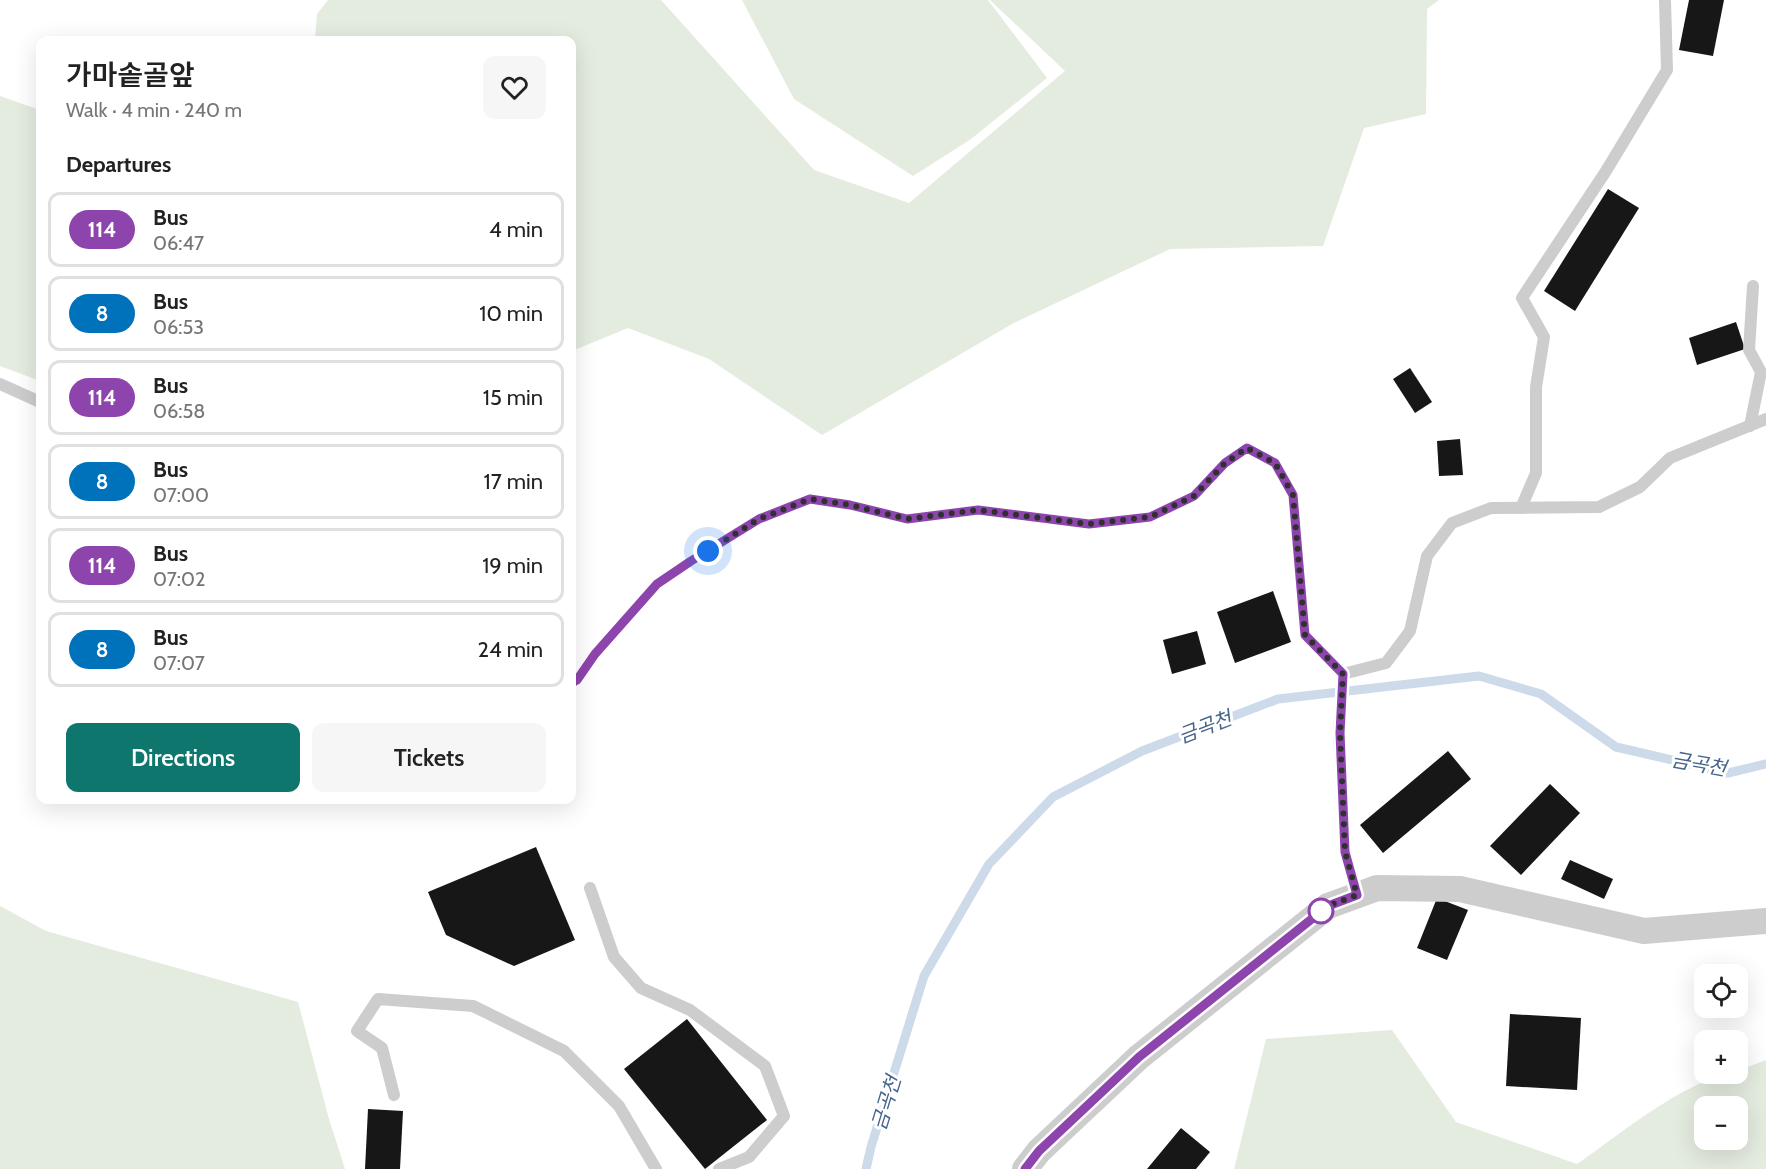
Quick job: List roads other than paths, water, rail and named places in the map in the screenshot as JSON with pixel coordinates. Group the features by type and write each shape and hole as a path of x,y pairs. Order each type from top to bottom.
{"street":[{"path":"1025,1169 1039,1151 1139,1057 1328,906 1377,888 1460,889 1644,931 1766,921"}],"lane":[{"path":"1521,508 1536,473 1536,387 1544,337 1522,297 1606,171 1667,70 1665,0"},
{"path":"1750,426 1761,372 1749,350 1753,286"},
{"path":"0,384 36,400"},
{"path":"1343,674 1386,663 1410,632 1427,556 1452,523 1491,508 1599,507 1640,488 1670,458 1766,419"},
{"path":"576,681 595,654 657,584 759,519 810,499 850,505 907,519 978,510 1089,524 1150,517 1194,496 1225,463 1247,448 1275,463 1293,495 1305,635 1343,674 1340,733 1345,852 1357,895"},
{"path":"590,888 614,957 641,988 690,1010 765,1066 784,1116 748,1157 719,1169"},
{"path":"394,1095 382,1048 357,1031 378,999 473,1006 564,1051 619,1106 656,1169"}],"waterway":[{"name":"금곡천","path":"866,1169 924,976 989,864 1053,797 1142,751 1278,699 1479,676 1541,694 1616,747 1728,773 1766,764"}]}
